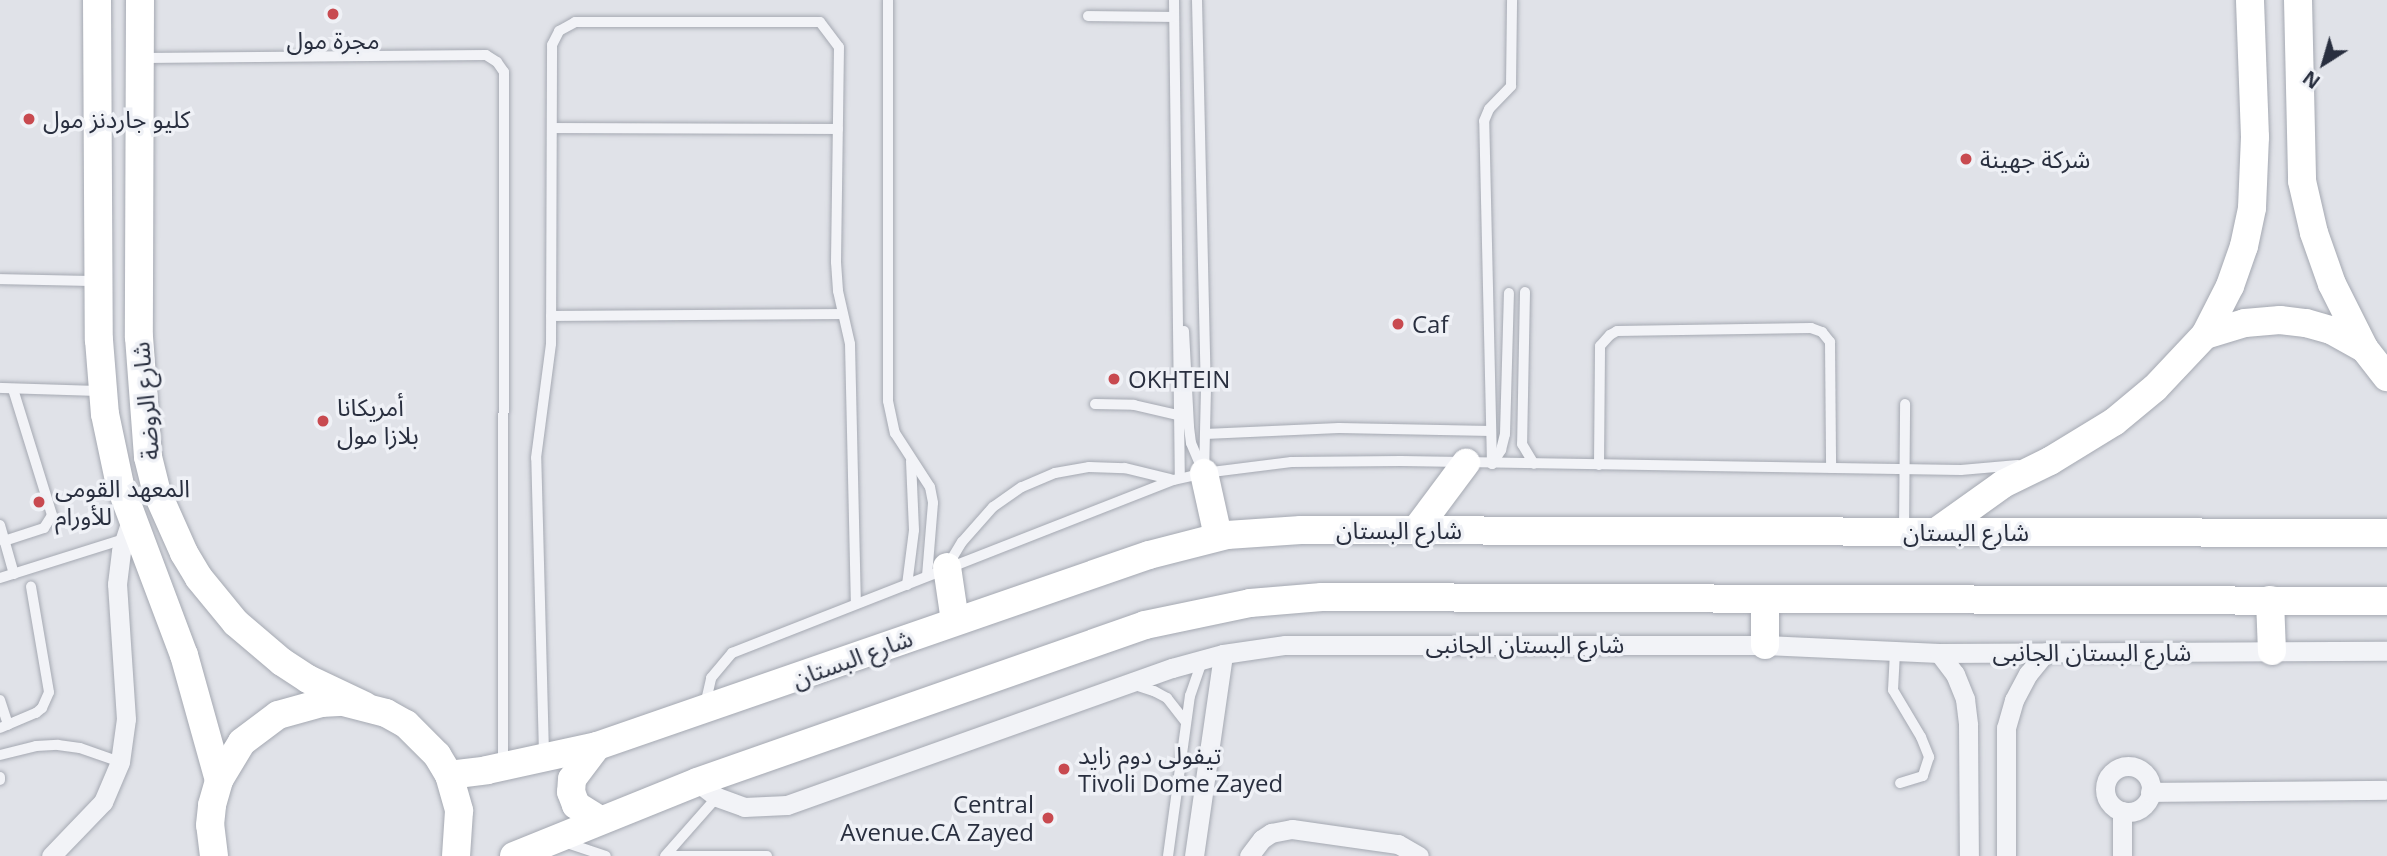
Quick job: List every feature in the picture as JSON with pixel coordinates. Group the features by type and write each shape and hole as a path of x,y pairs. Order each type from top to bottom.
{"street":[{"name":"شارع الروضة","path":"96,0 102,391 111,450 128,530 184,655 219,780"},
{"name":"شارع الروضة","path":"140,0 139,337 144,423 156,490 184,553 199,578 236,622 282,662 308,679 386,713 414,731 437,755 449,775 459,811 456,856"},
{"path":"1936,532 2003,484 2050,461 2114,422 2155,388 2206,335 2230,286 2244,246 2252,208 2255,137 2250,0"},
{"path":"2298,0 2302,181 2314,233 2332,284 2364,348 2387,377"},
{"path":"2206,335 2245,323 2280,320 2331,330 2364,348"},
{"path":"1416,530 1479,463"},
{"path":"1186,477 1218,536"},
{"path":"51,856 72,838 103,802 120,762 126,719 117,584 128,530"},
{"name":"شارع البستان","path":"449,775 503,767 597,746 1161,551 1218,536 1278,530 2387,533"},
{"path":"937,571 955,621"},
{"path":"514,856 600,820 707,789 1145,625 1215,608 1322,597 2387,601"},
{"path":"1765,599 1765,645"},
{"path":"2270,600 2272,651"},
{"name":"شارع البستان الجانبى","path":"707,789 758,809 787,805 1203,659 1223,654 1317,643 1765,645 1939,653 2387,651"},
{"path":"2006,856 2006,728 2014,700 2028,674 2046,652"},
{"path":"1939,653 1955,674 1965,699 1968,725 1969,856"},
{"path":"1194,856 1223,654"},
{"path":"208,852 212,805 219,780 243,742 278,715 321,703 365,706"},
{"path":"597,746 572,779 571,792 576,805 600,820"},
{"path":"2132,766 2142,771 2149,781 2150,792 2145,804 2135,811 2122,811 2112,806 2105,796 2105,784 2110,774 2120,767 2132,766"},
{"path":"2150,792 2386,791"},
{"path":"2122,811 2122,856"},
{"path":"1249,856 1262,839 1271,833 1292,829 1398,844 1419,856"}],"lane":[{"path":"888,0 888,401 895,433 911,460 925,475 933,503 937,571"},
{"path":"1174,0 1177,415 1186,477"},
{"path":"1186,477 1205,434 1197,0"},
{"path":"1479,463 1492,431 1484,121 1489,109 1511,86 1512,0"},
{"path":"1088,16 1174,17"},
{"path":"544,758 537,458 551,344 552,46 559,31 575,22 820,22 839,47 836,262 842,314 850,344 856,603"},
{"path":"140,58 486,55 497,62 504,72 503,767"},
{"path":"552,128 838,128"},
{"path":"0,279 99,281"},
{"path":"1525,292 1522,444 1534,464"},
{"path":"1479,463 1501,450 1505,434 1508,293"},
{"path":"551,316 842,314"},
{"path":"1599,465 1600,346 1610,335 1617,331 1811,328 1822,332 1830,342 1831,468"},
{"path":"1184,331 1191,443 1186,477"},
{"path":"0,388 102,391"},
{"path":"4,541 44,528 52,515 13,389"},
{"path":"1095,404 1134,405 1177,415"},
{"path":"1904,531 1905,404"},
{"path":"1205,434 1339,428 1492,431"},
{"path":"908,585 915,508 911,460"},
{"path":"704,711 711,678 732,653 908,585 937,571 1186,477 1291,462 1984,469 2050,461"},
{"path":"937,571 993,507 1022,487 1055,473 1089,467 1186,477"},
{"path":"0,525 14,574"},
{"path":"0,578 128,530"},
{"path":"0,700 4,726 43,708 49,692 31,587"},
{"path":"1895,652 1893,690 1921,737 1929,757 1923,776 1900,783"},
{"path":"1168,856 1186,722 1193,683 1203,659"},
{"path":"1125,685 1140,686 1167,698 1186,722"},
{"path":"0,755 36,746 58,746 100,754 120,762"},
{"path":"665,856 707,789"},
{"path":"554,838 606,856"},
{"path":"675,856 767,856"}],"place":[{"name":"مجرة مول","path":"333,14"},
{"name":"كليو جاردنز مول","path":"29,119"},
{"name":"شركة جهينة","path":"1966,159"},
{"name":"Caf","path":"1398,324"},
{"name":"OKHTEIN","path":"1114,379"},
{"name":"أمريكانا بلازا مول","path":"323,421"},
{"name":"المعهد القومى للأورام","path":"39,502"},
{"name":"تيفولى دوم زايد Tivoli Dome Zayed","path":"1064,769"},
{"name":"Central Avenue.CA Zayed","path":"1048,818"}]}
